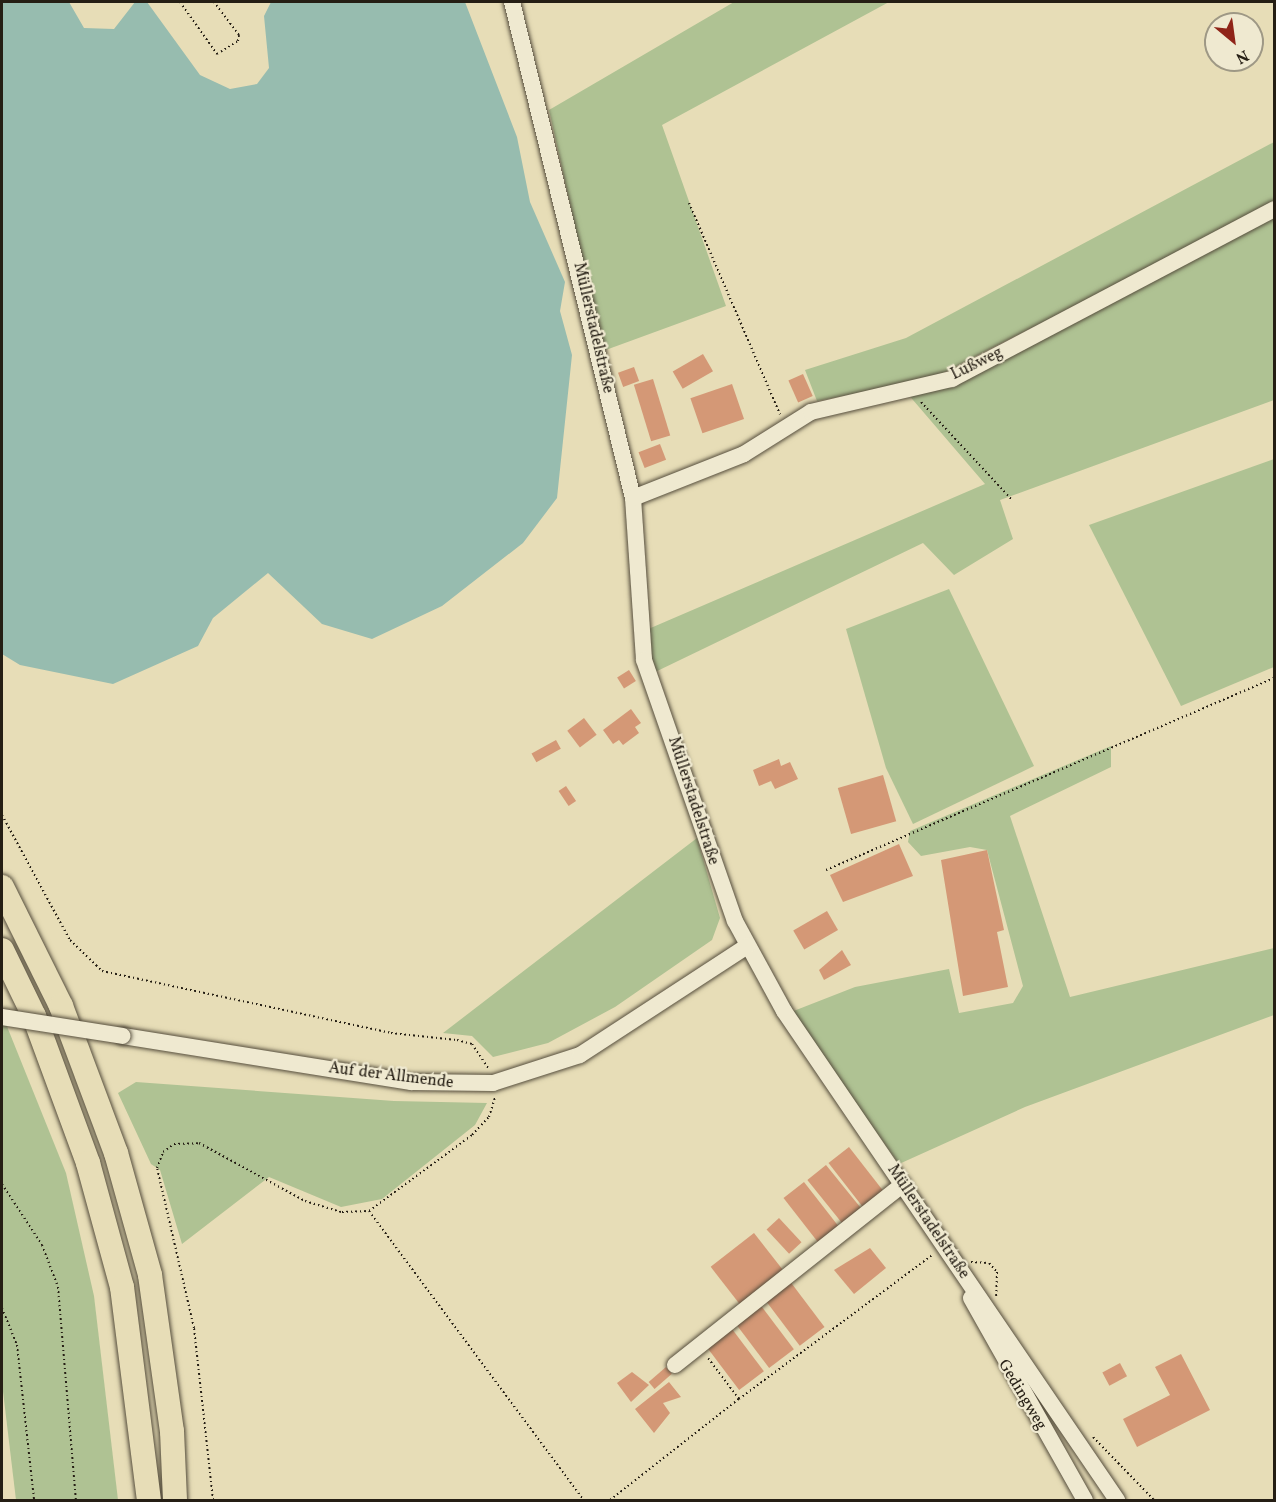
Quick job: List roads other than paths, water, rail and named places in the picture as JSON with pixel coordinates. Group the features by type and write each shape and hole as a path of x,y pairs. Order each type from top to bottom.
{"highway":[{"path":"2,887 61,1006 116,1153 150,1275 172,1431 176,1500"},
{"path":"2,950 34,1016 88,1163 122,1287 148,1500"}],"street":[{"name":"Müllerstadelstraße","path":"512,2 633,498 644,660 712,862 747,946 784,1011 1117,1500"},
{"name":"Lußweg","path":"633,498 744,454 785,425 811,412 952,378 1275,209"},
{"name":"Auf der Allmende","path":"2,1017 411,1082 493,1083 580,1055 747,946"},
{"path":"675,1365 697,1344 903,1184"},
{"name":"Gedingweg","path":"970,1286 972,1306 989,1339 1085,1500"}],"water":[{"path":"2,2 69,2 84,28 114,29 135,2 147,2 200,75 230,89 257,84 269,68 264,16 271,2 465,2 517,137 530,202 565,282 560,311 572,355 557,498 523,543 442,606 372,639 322,624 268,573 213,618 198,646 113,684 20,665 2,654"}]}
